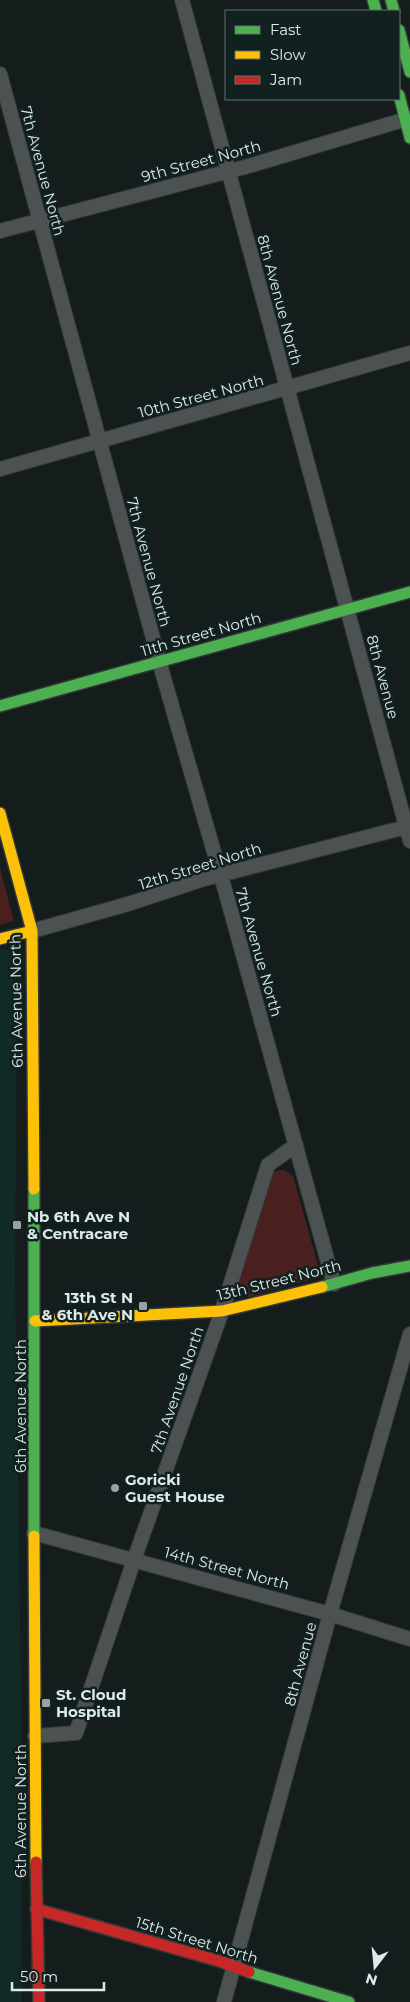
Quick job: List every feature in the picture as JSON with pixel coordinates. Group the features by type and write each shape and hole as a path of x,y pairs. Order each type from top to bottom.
{"street":[{"name":"8th Avenue North","path":"182,0 347,609"},
{"path":"400,34 410,72"},
{"name":"7th Avenue North","path":"0,74 159,662 334,1284"},
{"path":"400,98 408,119 410,138"},
{"name":"9th Street North","path":"0,231 228,171 408,119"},
{"name":"10th Street North","path":"0,469 410,353"},
{"name":"11th Street North","path":"0,706 410,592"},
{"name":"8th Avenue","path":"347,609 409,831"},
{"name":"6th Avenue North","path":"0,813 32,931 36,1909 39,2002"},
{"name":"12th Street North","path":"0,939 128,904 220,875 409,831"},
{"name":"7th Avenue North","path":"35,1736 76,1733 134,1560 222,1311 268,1165 296,1145"},
{"name":"13th Street North","path":"35,1321 222,1311 372,1273 410,1266"},
{"name":"8th Avenue","path":"224,2002 330,1614 410,1334"},
{"name":"14th Street North","path":"34,1533 330,1614 410,1639"},
{"name":"15th Street North","path":"36,1909 234,1966 349,2002"}],"shaded area":[{"path":"0,868 14,921 0,925"},
{"path":"0,948 10,950 16,956 17,972 15,1278 21,1680 22,2002 0,2002"},
{"path":"285,1170 293,1176 319,1269 317,1278 249,1297 243,1294 239,1284 271,1177 274,1172"}],"traffic: fast":[{"path":"373,0 376,10"},
{"path":"391,0 394,10"},
{"path":"400,34 410,72"},
{"path":"400,99 410,138"},
{"path":"0,706 410,592"},
{"path":"34,1189 34,1536"},
{"path":"322,1287 372,1273 410,1266"},
{"path":"249,1972 349,2002"}],"traffic: slow":[{"path":"0,813 32,931 34,1189"},
{"path":"0,939 32,931"},
{"path":"35,1321 222,1311 322,1287"},
{"path":"34,1536 36,1862"}],"traffic: jam":[{"path":"36,1862 39,2002"},
{"path":"36,1909 219,1961 249,1972"}],"place":[{"name":"Nb 6th Ave N & Centracare","path":"17,1225"},
{"name":"13th St N & 6th Ave N","path":"143,1306"},
{"name":"Goricki Guest House","path":"115,1488"},
{"name":"St. Cloud Hospital","path":"46,1703"}]}
